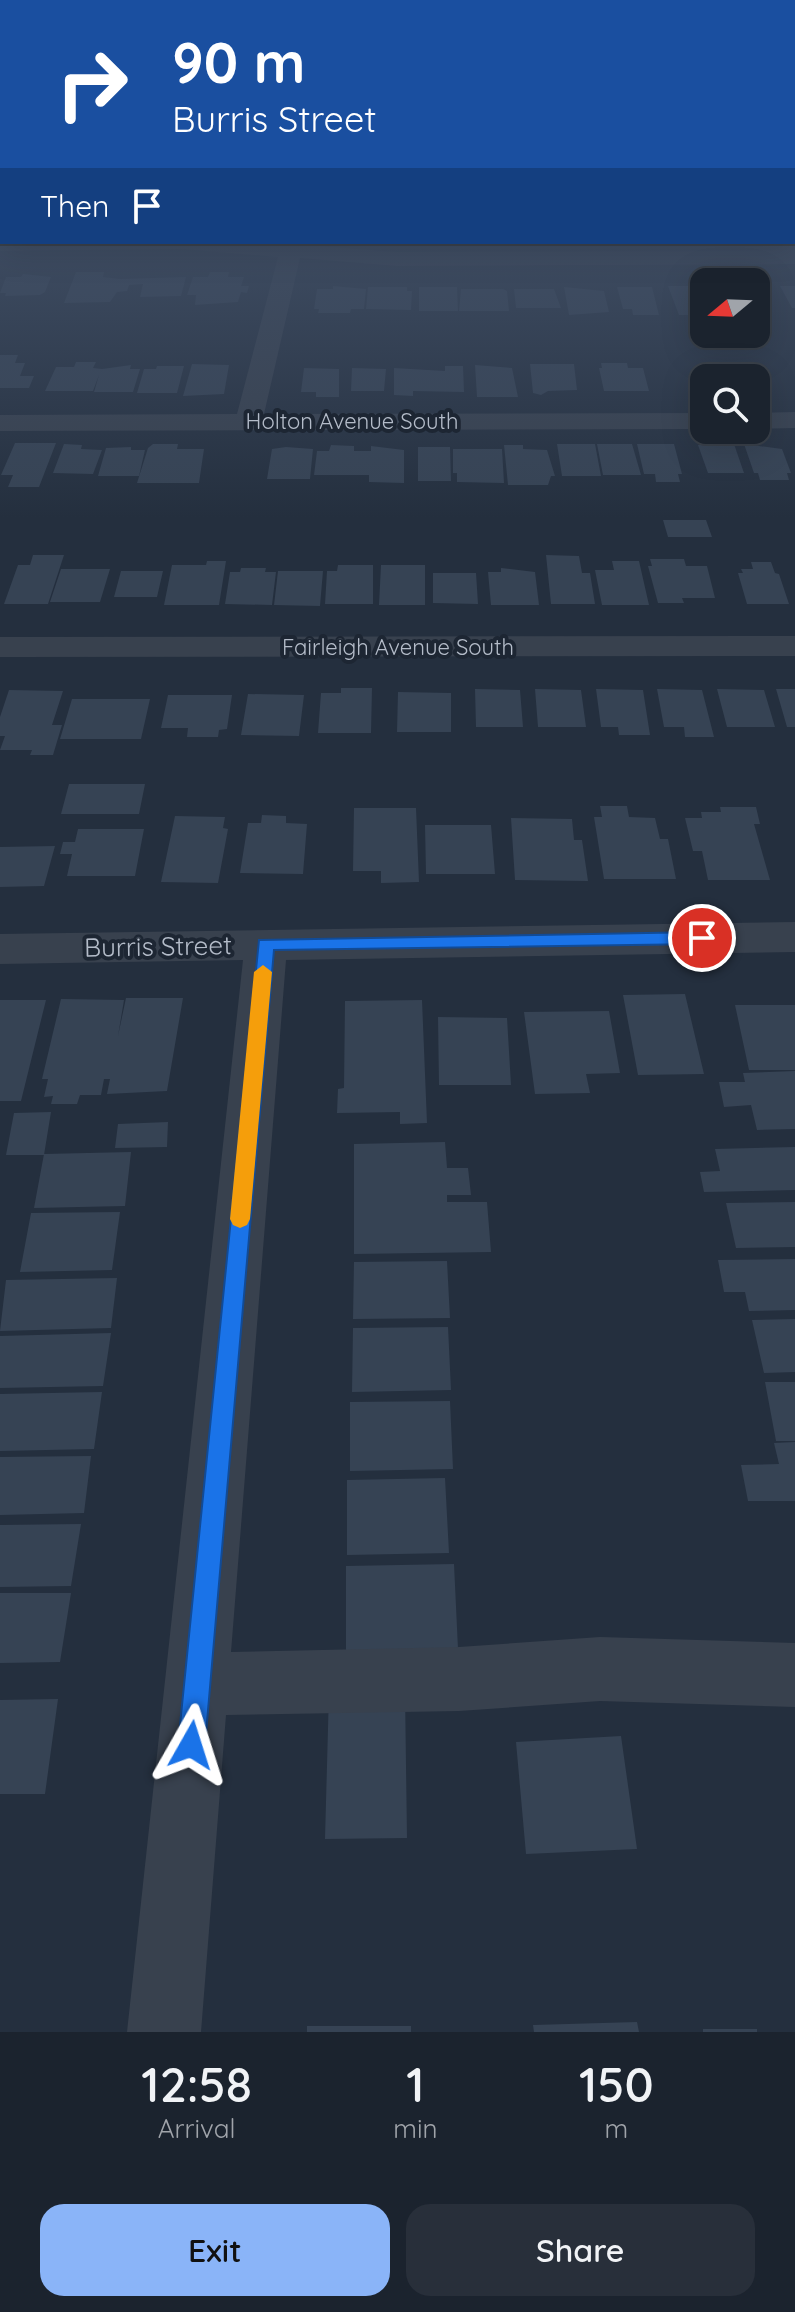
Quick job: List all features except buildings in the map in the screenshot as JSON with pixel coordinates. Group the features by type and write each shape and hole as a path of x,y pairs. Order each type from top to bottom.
{"street":[{"path":"249,421 272,329"},
{"path":"770,421 795,420"},
{"name":"Holton Avenue South","path":"0,423 690,421"},
{"name":"Fairleigh Avenue South","path":"0,647 795,646"},
{"name":"Burris Street","path":"0,949 795,937"},
{"path":"164,2032 266,944"},
{"path":"197,1684 459,1679 600,1669 795,1675"}],"slow traffic":[{"path":"240,1219 263,972"}],"route":[{"path":"191,1745 266,944 702,938"}]}
